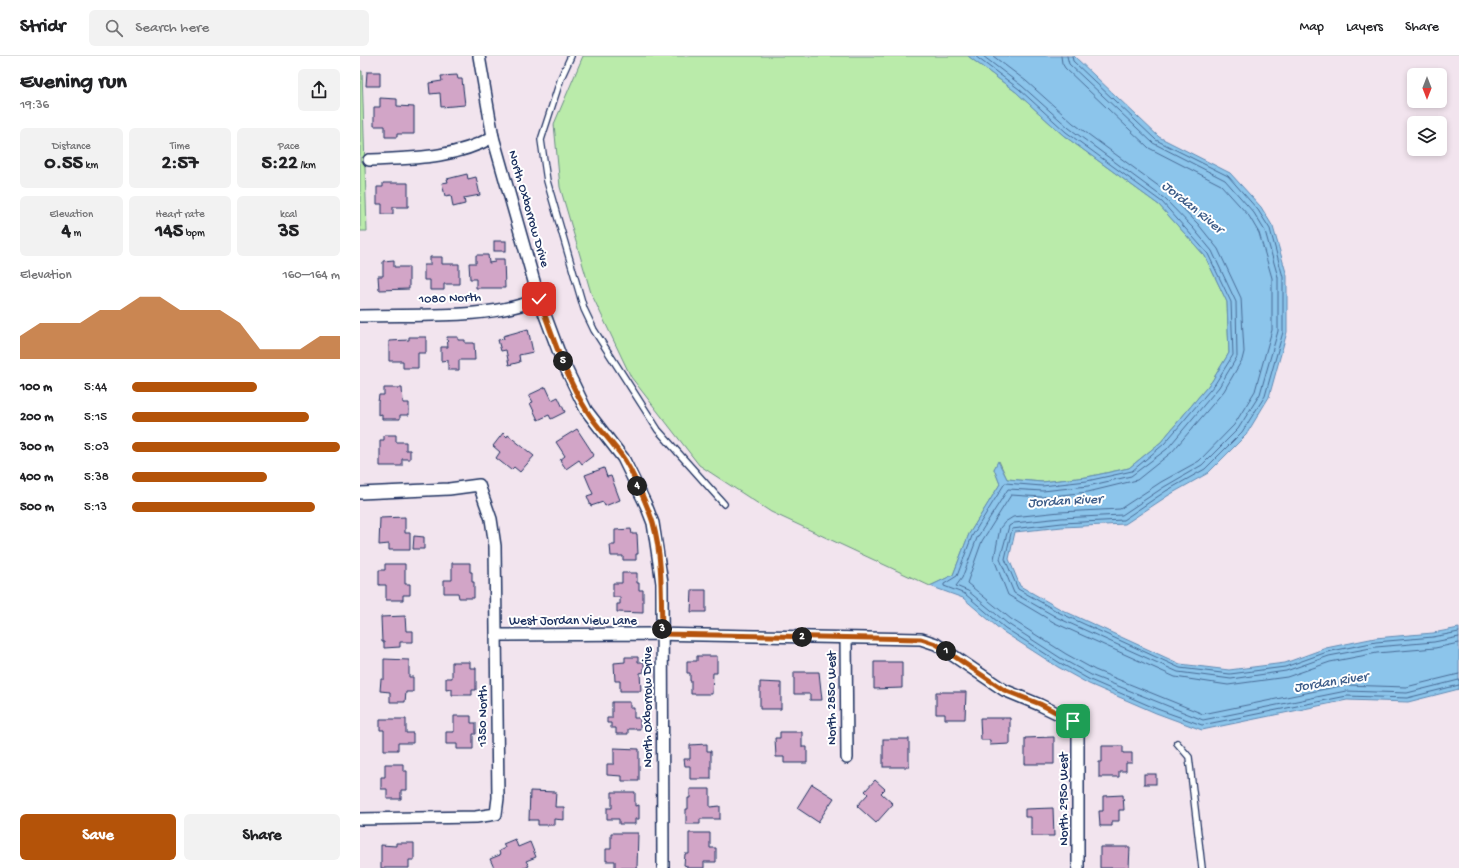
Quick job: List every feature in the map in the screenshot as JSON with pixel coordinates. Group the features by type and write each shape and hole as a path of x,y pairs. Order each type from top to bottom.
{"street":[{"name":"North Oxborrow Drive","path":"479,56 493,137 539,299 561,358 586,410 624,458 653,523 662,583 663,868"},
{"path":"369,160 432,157 480,144 493,137"},
{"name":"1080 North","path":"360,316 486,312 523,305 539,299"},
{"name":"1350 North","path":"360,493 449,489 479,485 492,519 495,546 498,798 496,814 476,817 360,819"},
{"name":"West Jordan View Lane","path":"497,635 662,634 921,639 936,644 1004,690 1040,704 1073,721 1078,731"},
{"name":"North 2850 West","path":"846,638 847,758"},
{"name":"North 2950 West","path":"1078,731 1078,868"}],"lane":[{"path":"571,56 561,78 541,140 547,181 584,309 594,330 658,430 724,504"},
{"path":"1177,743 1188,757 1202,868"}],"green space":[{"path":"583,56 968,56 1016,92 1063,135 1159,205 1205,256 1227,302 1229,353 1212,381 1161,442 1129,468 1087,477 1042,482 1007,479 999,461 994,469 1000,484 969,534 953,575 930,586 771,512 699,465 631,377 591,293 560,187 554,124"},
{"path":"360,71 362,71 367,231 360,231"}],"water":[{"name":"Jordan River","path":"968,56 1074,56 1159,137 1230,173 1261,207 1273,227 1287,276 1287,332 1269,397 1246,435 1208,473 1169,495 1125,524 1062,527 1015,532 1009,559 1020,586 1062,610 1180,664 1229,670 1285,663 1326,648 1375,638 1433,633 1459,628 1459,689 1408,702 1347,700 1202,730 1156,713 1089,684 1058,667 1002,631 963,598 930,586 953,575 969,534 1000,484 994,469 998,461 1007,479 1042,482 1087,477 1129,468 1161,442 1212,381 1229,353 1227,302 1205,256 1159,205 1063,135 1016,92"}],"building":[{"path":"367,72 380,72 380,86 366,86"},
{"path":"457,75 458,79 462,79 465,105 441,107 440,93 430,94 429,83 442,81 441,76"},
{"path":"380,98 397,99 397,106 414,107 414,134 397,134 397,137 385,137 385,126 374,126 374,107 380,107"},
{"path":"467,174 468,179 476,177 480,195 464,198 465,204 453,207 451,195 445,196 442,183 448,182 447,179"},
{"path":"383,183 408,183 408,207 393,207 393,214 382,214 382,204 377,204 377,187 383,187"},
{"path":"494,241 506,241 506,251 494,251"},
{"path":"476,255 488,255 489,263 495,262 495,259 504,259 505,288 476,288 476,279 470,279 469,263 476,263"},
{"path":"430,257 442,257 442,264 459,264 459,284 444,284 444,290 430,290 430,280 424,280 424,265 430,265"},
{"path":"394,260 394,267 409,267 409,289 379,290 378,276 383,276 383,261"},
{"path":"528,329 533,352 519,355 520,362 509,365 506,350 501,351 498,340 504,339 503,336"},
{"path":"409,337 426,337 426,353 418,353 418,368 403,368 403,361 389,361 389,341 409,340"},
{"path":"447,337 458,337 458,340 465,340 465,343 474,343 475,360 459,360 459,370 448,370 448,360 441,361 441,347 448,347"},
{"path":"546,387 552,400 558,397 565,412 551,419 549,415 538,420 530,403 533,402 529,395"},
{"path":"384,388 402,388 403,403 409,403 409,415 400,415 400,419 382,419 382,414 378,415 379,395 384,395"},
{"path":"577,429 594,455 582,464 579,460 566,469 560,460 565,456 556,442"},
{"path":"503,433 507,437 508,435 534,456 520,472 514,467 511,470 496,458 500,452 493,446"},
{"path":"384,435 396,435 396,442 406,442 406,450 410,450 410,459 402,459 402,466 380,466 380,440 384,440"},
{"path":"604,468 607,477 611,476 620,500 605,506 603,502 591,506 587,496 593,494 585,475"},
{"path":"405,517 405,533 410,533 410,550 389,550 389,544 379,545 380,518"},
{"path":"631,529 632,534 637,534 638,554 636,554 636,560 623,560 623,556 611,556 610,545 615,545 615,530"},
{"path":"414,536 424,537 424,549 413,549"},
{"path":"452,563 470,563 472,582 474,582 474,598 459,598 458,593 444,593 444,580 452,580"},
{"path":"385,564 405,564 405,584 410,584 410,595 403,595 403,600 386,600 386,585 379,585 379,570 385,570"},
{"path":"622,573 637,573 639,590 643,590 643,613 617,612 617,604 620,604 620,597 613,597 613,583 622,583"},
{"path":"692,590 706,590 706,612 691,612"},
{"path":"405,616 406,631 413,631 413,642 400,642 400,647 384,648 384,642 382,642 381,617"},
{"path":"697,656 717,656 717,673 713,673 712,694 691,694 691,681 690,673 687,673 687,661 697,661"},
{"path":"625,657 638,657 638,662 644,662 644,672 640,673 641,691 620,691 620,681 615,681 614,663 625,662"},
{"path":"384,659 409,660 409,677 413,677 413,692 406,692 405,702 390,702 390,692 380,691 381,679 384,679"},
{"path":"452,662 470,662 470,668 476,668 476,690 472,690 472,695 452,695 452,689 446,690 446,678 452,678"},
{"path":"874,662 902,662 902,688 874,689"},
{"path":"794,672 819,672 822,700 810,700 810,694 794,694"},
{"path":"760,682 781,683 781,709 760,709"},
{"path":"936,692 966,692 965,719 945,719 945,714 936,714"},
{"path":"612,702 630,702 630,708 634,708 634,718 640,718 640,729 628,729 628,734 616,734 616,728 611,728 611,723 607,723 607,718 612,718"},
{"path":"454,716 471,716 471,723 476,723 476,734 473,734 473,749 457,749 457,744 446,744 446,732 454,732"},
{"path":"980,718 1010,718 1010,744 990,745 990,740 981,740"},
{"path":"380,719 406,719 406,733 413,733 413,743 398,743 398,750 384,750 384,730 380,730"},
{"path":"780,732 802,732 802,747 807,747 807,763 784,763 784,757 776,757 775,738 780,738"},
{"path":"1054,737 1054,764 1025,764 1025,738"},
{"path":"883,739 909,739 909,767 883,767"},
{"path":"707,744 707,751 711,751 711,779 690,779 690,766 685,766 684,759 690,759 690,745"},
{"path":"1102,746 1123,746 1123,753 1132,753 1132,763 1126,763 1126,771 1119,771 1119,777 1099,777 1099,762 1102,762"},
{"path":"614,748 639,749 639,781 622,781 622,776 607,775 607,764 614,764"},
{"path":"385,764 403,764 403,771 407,771 407,790 401,790 401,799 387,799 387,789 381,789 381,777 385,777"},
{"path":"1144,774 1156,774 1156,784 1144,784"},
{"path":"875,780 885,789 881,793 893,804 876,823 857,806 868,794 865,791"},
{"path":"812,784 834,798 818,822 797,808"},
{"path":"690,789 710,789 710,807 720,806 720,819 700,819 700,824 686,824 686,809 688,809"},
{"path":"530,791 556,792 555,807 564,807 564,820 554,819 554,825 538,825 538,820 529,820"},
{"path":"612,792 635,792 635,806 639,805 639,819 635,819 635,824 619,824 619,819 607,819 607,808 612,808"},
{"path":"1123,795 1124,810 1119,810 1119,821 1112,821 1112,826 1100,826 1099,811 1103,811 1103,796"},
{"path":"1053,808 1054,836 1031,836 1031,817 1025,817 1025,809"},
{"path":"611,833 638,833 637,868 615,868 615,861 606,861 606,849 611,849"},
{"path":"689,833 710,833 710,848 716,848 716,862 704,862 704,868 687,868 687,866 684,865 685,854 689,854"},
{"path":"515,839 518,847 530,842 536,857 526,861 529,866 525,868 494,868 490,859 500,855 499,851 505,848 503,844"},
{"path":"396,843 414,843 414,860 409,860 409,868 381,868 381,845 396,846"},
{"path":"1100,847 1130,847 1129,868 1100,868"}],"route":[{"path":"539,299 561,358 586,410 624,458 653,523 662,583 662,634 921,639 936,644 1004,690 1040,704 1073,721"}]}
